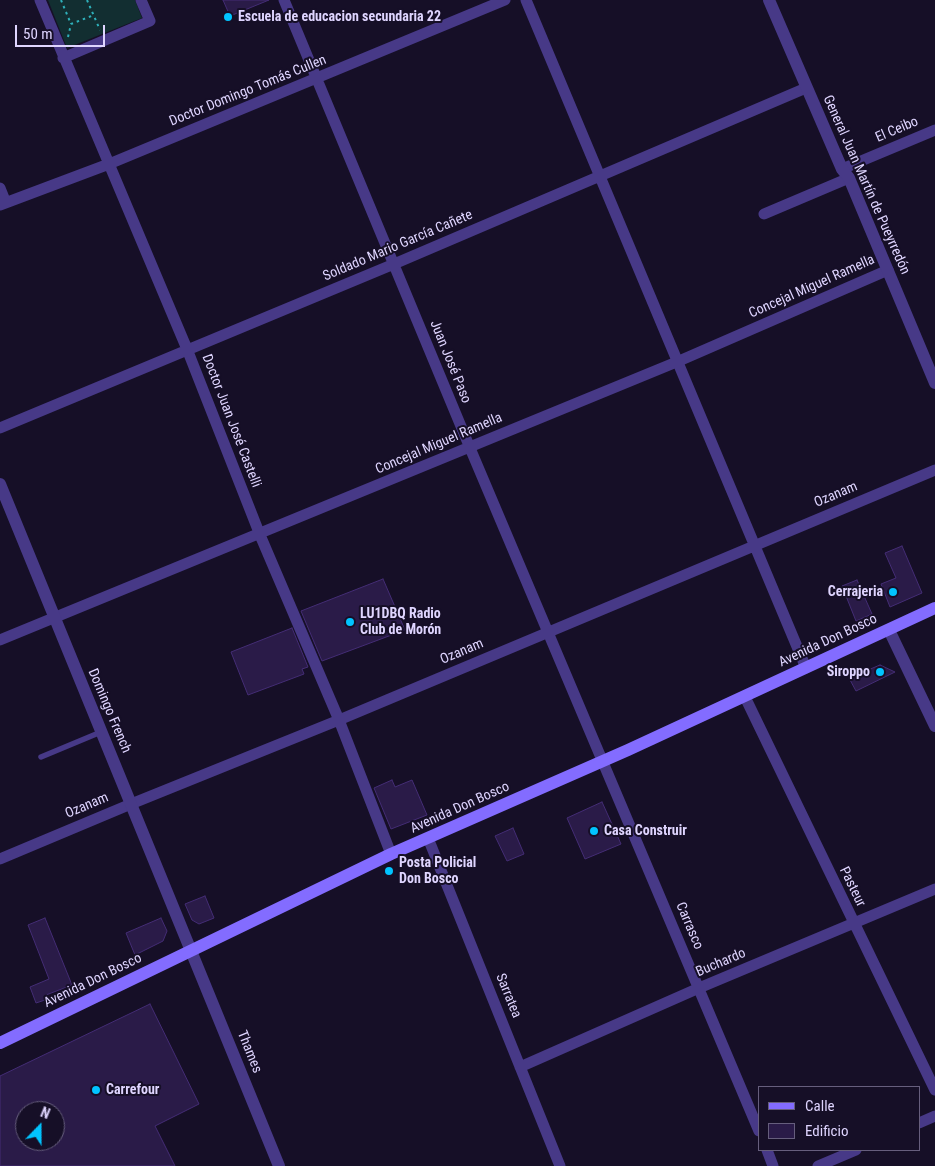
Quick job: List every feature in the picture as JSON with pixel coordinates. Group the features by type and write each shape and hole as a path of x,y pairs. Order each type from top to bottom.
{"main road":[{"name":"Avenida Don Bosco","path":"0,1043 190,949 391,854 602,762 935,608"}],"street":[{"name":"Doctor Juan José Castelli","path":"40,0 187,349 260,535 339,720 391,854"},
{"path":"63,58 150,21 141,0"},
{"name":"Juan José Paso","path":"284,0 470,448 550,632 602,762"},
{"name":"Doctor Domingo Tomás Cullen","path":"3,204 109,164 505,0"},
{"path":"526,0 679,361 806,668"},
{"name":"General Juan Martín de Pueyrredón","path":"769,0 806,88 931,361 935,383"},
{"name":"Soldado Mario García Cañete","path":"0,428 394,264 806,88"},
{"name":"El Ceibo","path":"764,214 935,130"},
{"path":"0,188 3,204"},
{"name":"Concejal Miguel Ramella","path":"0,640 260,535 679,361 888,270"},
{"name":"Ozanam","path":"0,859 339,720 935,470"},
{"name":"Domingo French","path":"0,484 190,949"},
{"path":"889,630 935,726"},
{"name":"Pasteur","path":"745,697 853,924 935,1090"},
{"name":"Carrasco","path":"602,762 758,1129"},
{"name":"Sarratea","path":"428,838 560,1166"},
{"name":"Buchardo","path":"520,1067 699,988 935,889"},
{"name":"Thames","path":"190,949 279,1166"},
{"path":"920,1123 935,1116"},
{"path":"767,1151 773,1166"},
{"path":"818,1166 854,1151"}],"lane":[{"path":"41,757 101,732"}],"path":[{"path":"61,0 71,24 63,58"},
{"path":"87,0 104,40"},
{"path":"71,24 94,15"}],"green space":[{"path":"48,0 135,0 142,18 67,48"}],"building":[{"path":"223,0 269,0 230,16"},
{"path":"902,546 922,593 890,607 881,584 896,578 885,553"},
{"name":"LU1DBQ Radio Club de Morón","path":"383,579 405,630 322,661 301,611"},
{"path":"857,580 872,614 856,621 842,586"},
{"path":"292,628 308,667 302,669 304,674 248,695 231,652"},
{"path":"880,665 895,672 856,691 849,678"},
{"path":"392,780 395,787 412,780 427,815 391,829 374,788"},
{"name":"Casa Construir","path":"602,802 621,844 585,859 567,818"},
{"path":"513,828 524,854 507,861 495,836"},
{"path":"205,896 214,918 199,924 192,920 185,904"},
{"path":"45,918 72,985 46,995 48,999 36,1003 30,987 49,979 28,925"},
{"path":"161,918 167,931 163,941 135,955 126,933"},
{"name":"Carrefour","path":"150,1004 199,1104 155,1126 175,1166 0,1166 0,1076"}],"place":[{"name":"Escuela de educacion secundaria 22","path":"228,17"},
{"name":"Cerrajeria","path":"893,592"},
{"name":"LU1DBQ Radio Club de Morón","path":"350,622"},
{"name":"Siroppo","path":"880,672"},
{"name":"Casa Construir","path":"594,831"},
{"name":"Posta Policial Don Bosco","path":"389,871"},
{"name":"Carrefour","path":"96,1090"}]}
